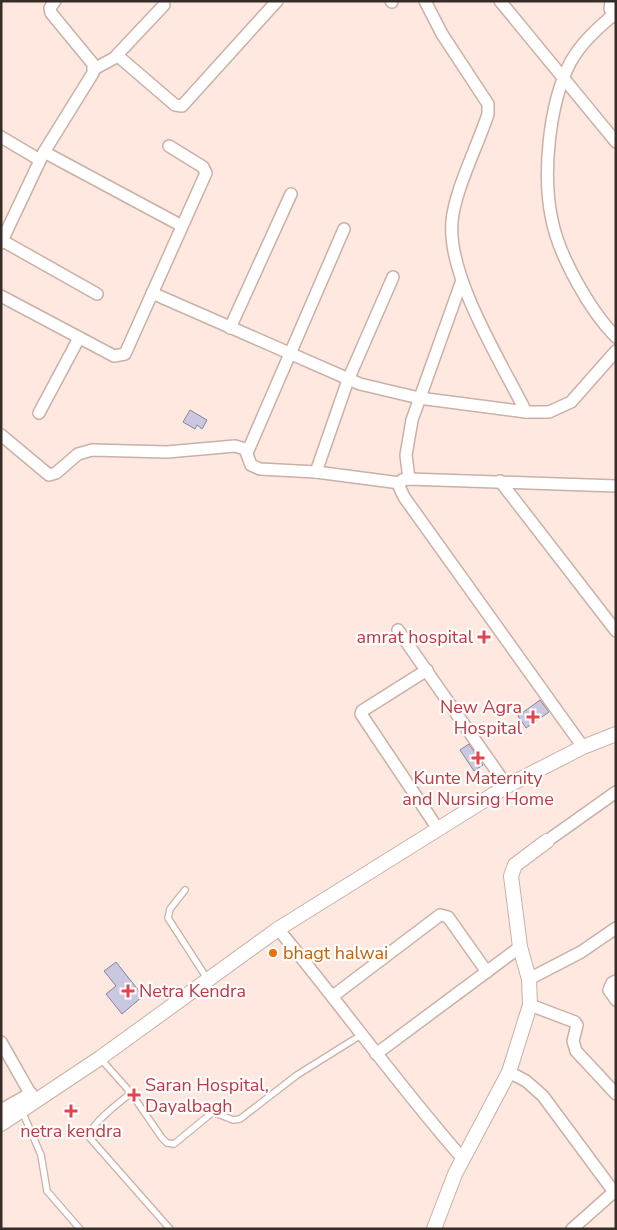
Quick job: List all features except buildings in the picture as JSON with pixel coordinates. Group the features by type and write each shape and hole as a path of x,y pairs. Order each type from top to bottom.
{"street":[{"path":"55,1 51,6 50,13 94,69"},
{"path":"116,56 123,59 174,106 182,106 277,1"},
{"path":"425,1 442,34 486,100 489,109 457,200 452,221 454,253 461,283 526,412"},
{"path":"500,1 616,142"},
{"path":"97,294 2,242 42,156 91,79 94,69 116,56 164,5"},
{"path":"611,8 579,50 563,79 557,101 550,144 548,188 552,222 571,269 601,320 616,337"},
{"path":"1,137 182,226"},
{"path":"1,296 114,356 122,356 152,294 206,171 204,167 169,146"},
{"path":"230,328 291,194"},
{"path":"248,453 344,229"},
{"path":"316,472 348,380 393,277"},
{"path":"461,283 419,398 407,438 404,481 399,489 583,747"},
{"path":"152,294 348,380 419,398 526,412 549,412 571,402 616,351"},
{"path":"39,413 79,338"},
{"path":"1,435 48,476 56,473 78,454 92,450 167,452 235,446 243,447 248,453 250,464 256,468 404,481 500,481 616,486"},
{"path":"500,481 616,631"},
{"path":"398,630 428,670 507,786"},
{"path":"428,670 362,711 361,714 438,829"},
{"path":"1,1110 33,1097 100,1058 278,929 507,786 583,747 614,738"},
{"path":"434,1229 463,1159 492,1108 509,1072 530,1004 529,979 520,947 512,871 515,865 616,792"},
{"path":"334,996 440,915 449,919 487,972"},
{"path":"529,979 581,952 616,928"},
{"path":"278,929 334,996 361,1035 416,1105 463,1159"},
{"path":"376,1054 520,947"},
{"path":"616,981 612,983 609,990 616,1000"},
{"path":"530,1004 575,1022 577,1025 573,1041 576,1051 616,1094"},
{"path":"1,1042 33,1097"},
{"path":"509,1072 526,1081 543,1096 615,1191 572,1229"},
{"path":"1,1124 22,1111 33,1097"}],"lane":[{"path":"185,890 170,909 168,918 208,980"},
{"path":"100,1058 131,1093 162,1138 168,1143 174,1144 213,1112 233,1120 240,1119 297,1075 361,1035"},
{"path":"131,1093 97,1122 89,1132 89,1137 170,1229"},
{"path":"22,1111 40,1155 47,1191 80,1229"}],"place":[{"name":"amrat hospital","path":"484,637"},
{"name":"New Agra Hospital","path":"533,717"},
{"name":"Kunte Maternity and Nursing Home","path":"478,758"},
{"name":"bhagt halwai","path":"273,953"},
{"name":"Netra Kendra","path":"128,991"},
{"name":"Saran Hospital, Dayalbagh","path":"134,1095"},
{"name":"netra kendra","path":"71,1111"}]}
